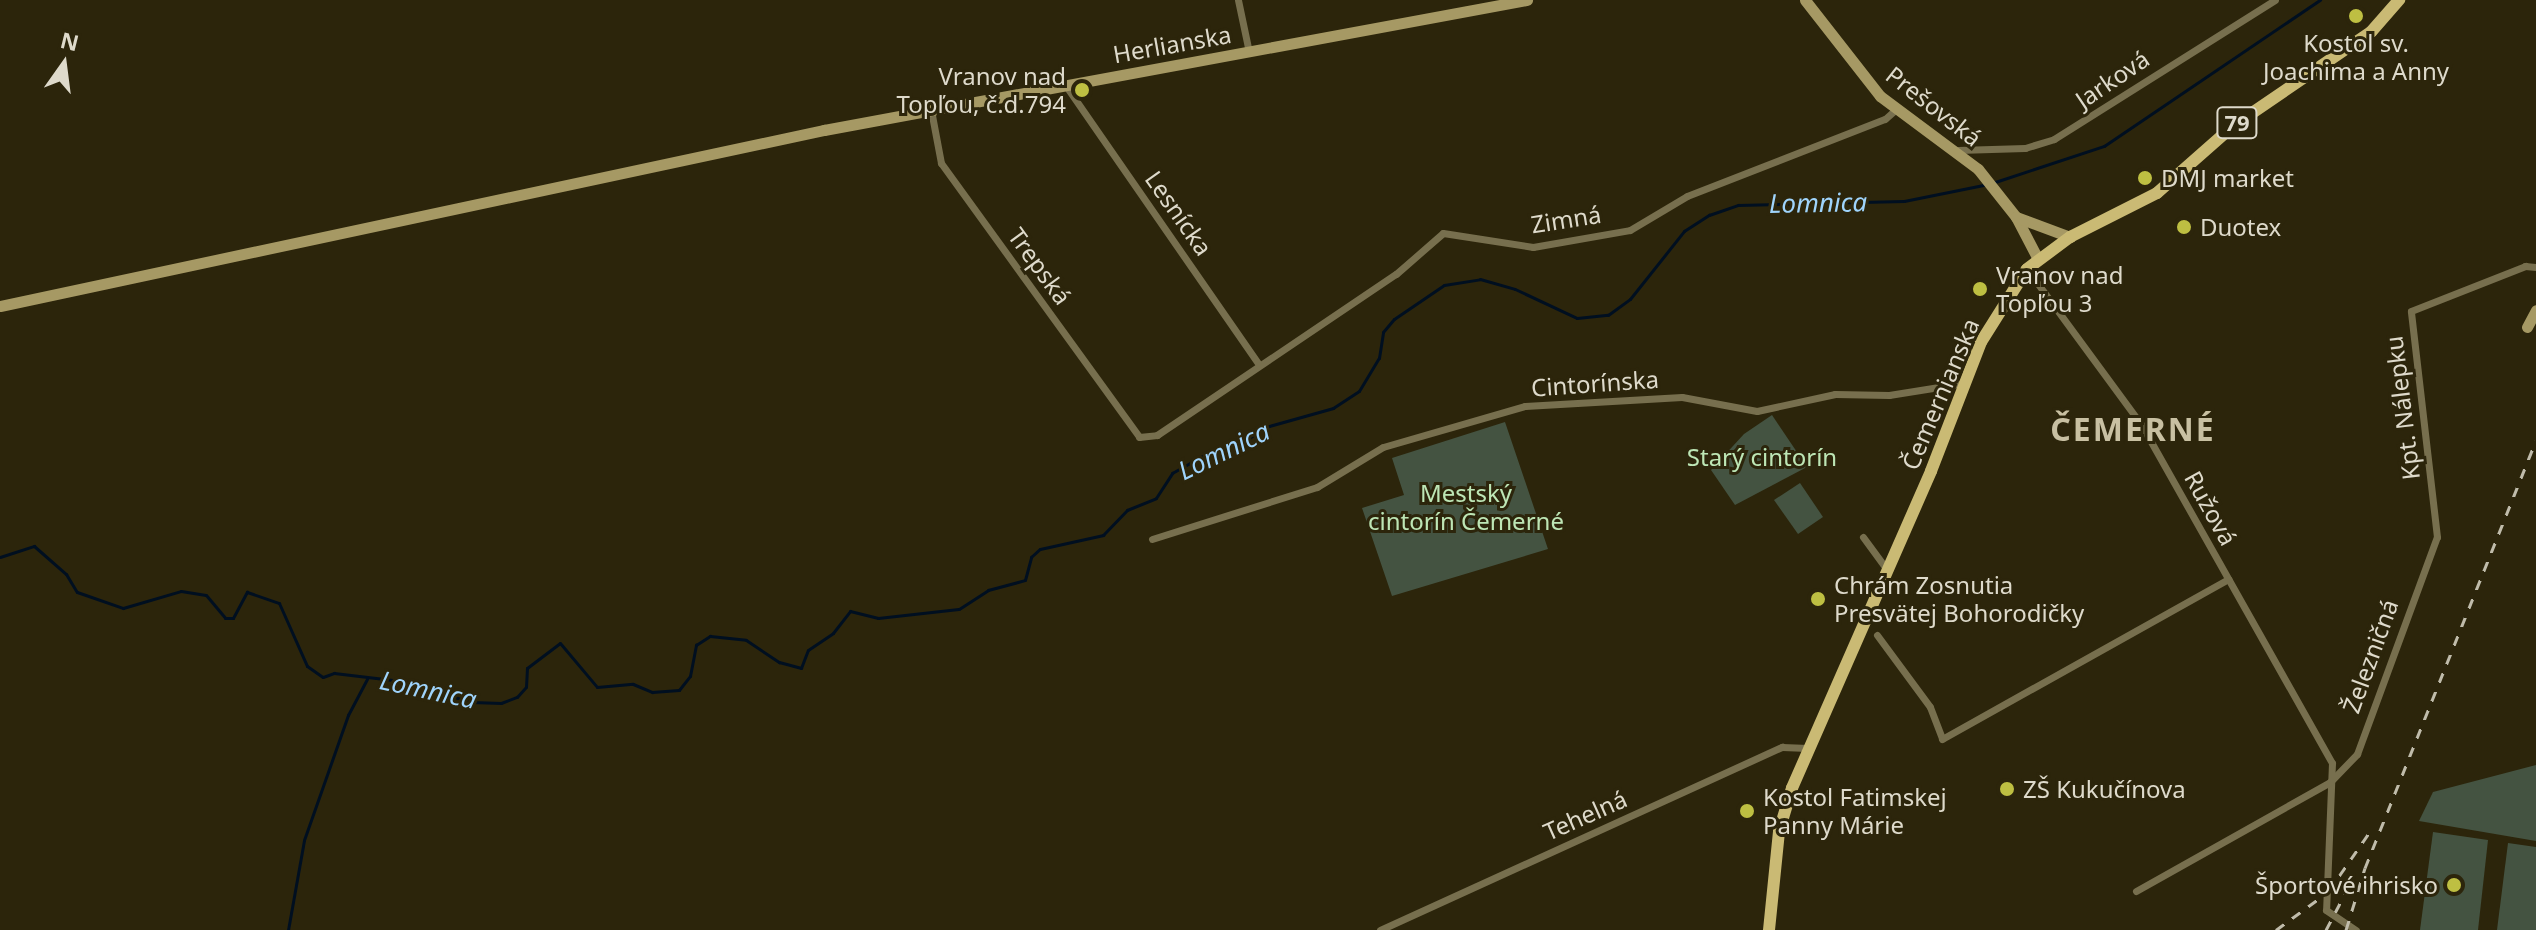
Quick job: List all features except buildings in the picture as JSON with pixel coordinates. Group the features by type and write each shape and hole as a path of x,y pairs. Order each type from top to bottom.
{"main road":[{"name":"Herlianska","path":"0,306 824,130 1527,0"},
{"name":"Prešovská","path":"1805,0 1895,110 1958,150 1978,169 2016,217 2038,259"},
{"name":"Čemernianska","path":"1769,930 1779,831 1808,748 1888,571 1981,342 2027,269 2070,237 2157,193 2233,126 2371,32 2399,0"},
{"path":"2016,217 2070,237"},
{"path":"2527,327 2536,310"}],"street":[{"path":"1238,0 1249,52"},
{"name":"Jarková","path":"1958,150 2025,148 2054,139 2275,0"},
{"name":"Lesnícka","path":"1066,86 1258,363"},
{"name":"Trepská","path":"931,110 941,163 1139,437"},
{"name":"Zimná","path":"1139,437 1157,435 1258,363 1396,274 1443,233 1533,247 1584,234 1630,230 1687,196 1885,119 1895,110"},
{"name":"Kpt. Nálepku","path":"2437,537 2411,311 2525,266 2536,267"},
{"name":"Ružová","path":"2027,269 2141,424 2332,763 2326,910 2356,930"},
{"name":"Cintorínska","path":"1152,539 1317,487 1383,447 1525,406 1682,397 1757,411 1835,394 1889,395 1964,383"},
{"path":"1863,537 1888,571"},
{"name":"Železničná","path":"2330,782 2357,754 2437,537"},
{"path":"1877,635 1930,707 1942,739 2228,579"},
{"name":"Tehelná","path":"1380,930 1782,747 1808,748"},
{"path":"2136,891 2330,782"}],"green space":[{"name":"Starý cintorín","path":"1772,415 1807,467 1735,505 1711,470 1744,434"},
{"name":"Mestský cintorín Čemerné","path":"1505,422 1548,549 1392,596 1362,508 1404,495 1392,458"},
{"path":"1800,483 1823,517 1798,534 1774,500"},
{"path":"2536,765 2536,841 2419,821 2433,792"},
{"name":"Športové ihrisko","path":"2433,832 2488,840 2478,930 2420,930"},
{"path":"2508,843 2536,847 2536,930 2497,930"}],"waterway":[{"name":"Lomnica","path":"1995,182 2104,146 2320,0"},
{"name":"Lomnica","path":"0,557 34,546 66,574 77,592 123,608 181,591 206,595 225,618 233,618 247,592 279,603 307,666 323,677 334,673 393,680 472,702 501,703 517,697 526,687 527,668 560,643 597,687 633,684 652,692 679,690 690,676 696,645 710,636 746,640 779,662 801,668 808,650 833,633 850,611 878,618 959,609 988,590 1025,580 1031,557 1040,549 1103,535 1127,510 1156,498 1172,473 1203,456 1234,450 1262,428 1333,408 1359,391 1379,358 1383,332 1394,319 1444,285 1480,279 1515,289 1577,318 1608,315 1630,299 1684,231 1709,215 1738,205 1904,201 1988,184"},
{"path":"288,930 304,840 348,715 367,679"}],"railway":[{"path":"2346,930 2365,868 2536,441"},
{"path":"2276,930 2328,892 2369,833"},
{"path":"2326,930 2349,886"}],"place":[{"name":"Kostol sv. Joachima a Anny","path":"2356,16"},
{"name":"Vranov nad Topľou, č.d.794","path":"1082,90"},
{"name":"DMJ market","path":"2145,178"},
{"name":"Duotex","path":"2184,227"},
{"name":"Vranov nad Topľou 3","path":"1980,289"},
{"name":"Chrám Zosnutia Presvätej Bohorodičky","path":"1818,599"},
{"name":"ZŠ Kukučínova","path":"2007,789"},
{"name":"Kostol Fatimskej Panny Márie","path":"1747,811"},
{"name":"Športové ihrisko","path":"2454,885"}],"district":[{"name":"ČEMERNÉ","path":"2133,429"}]}
